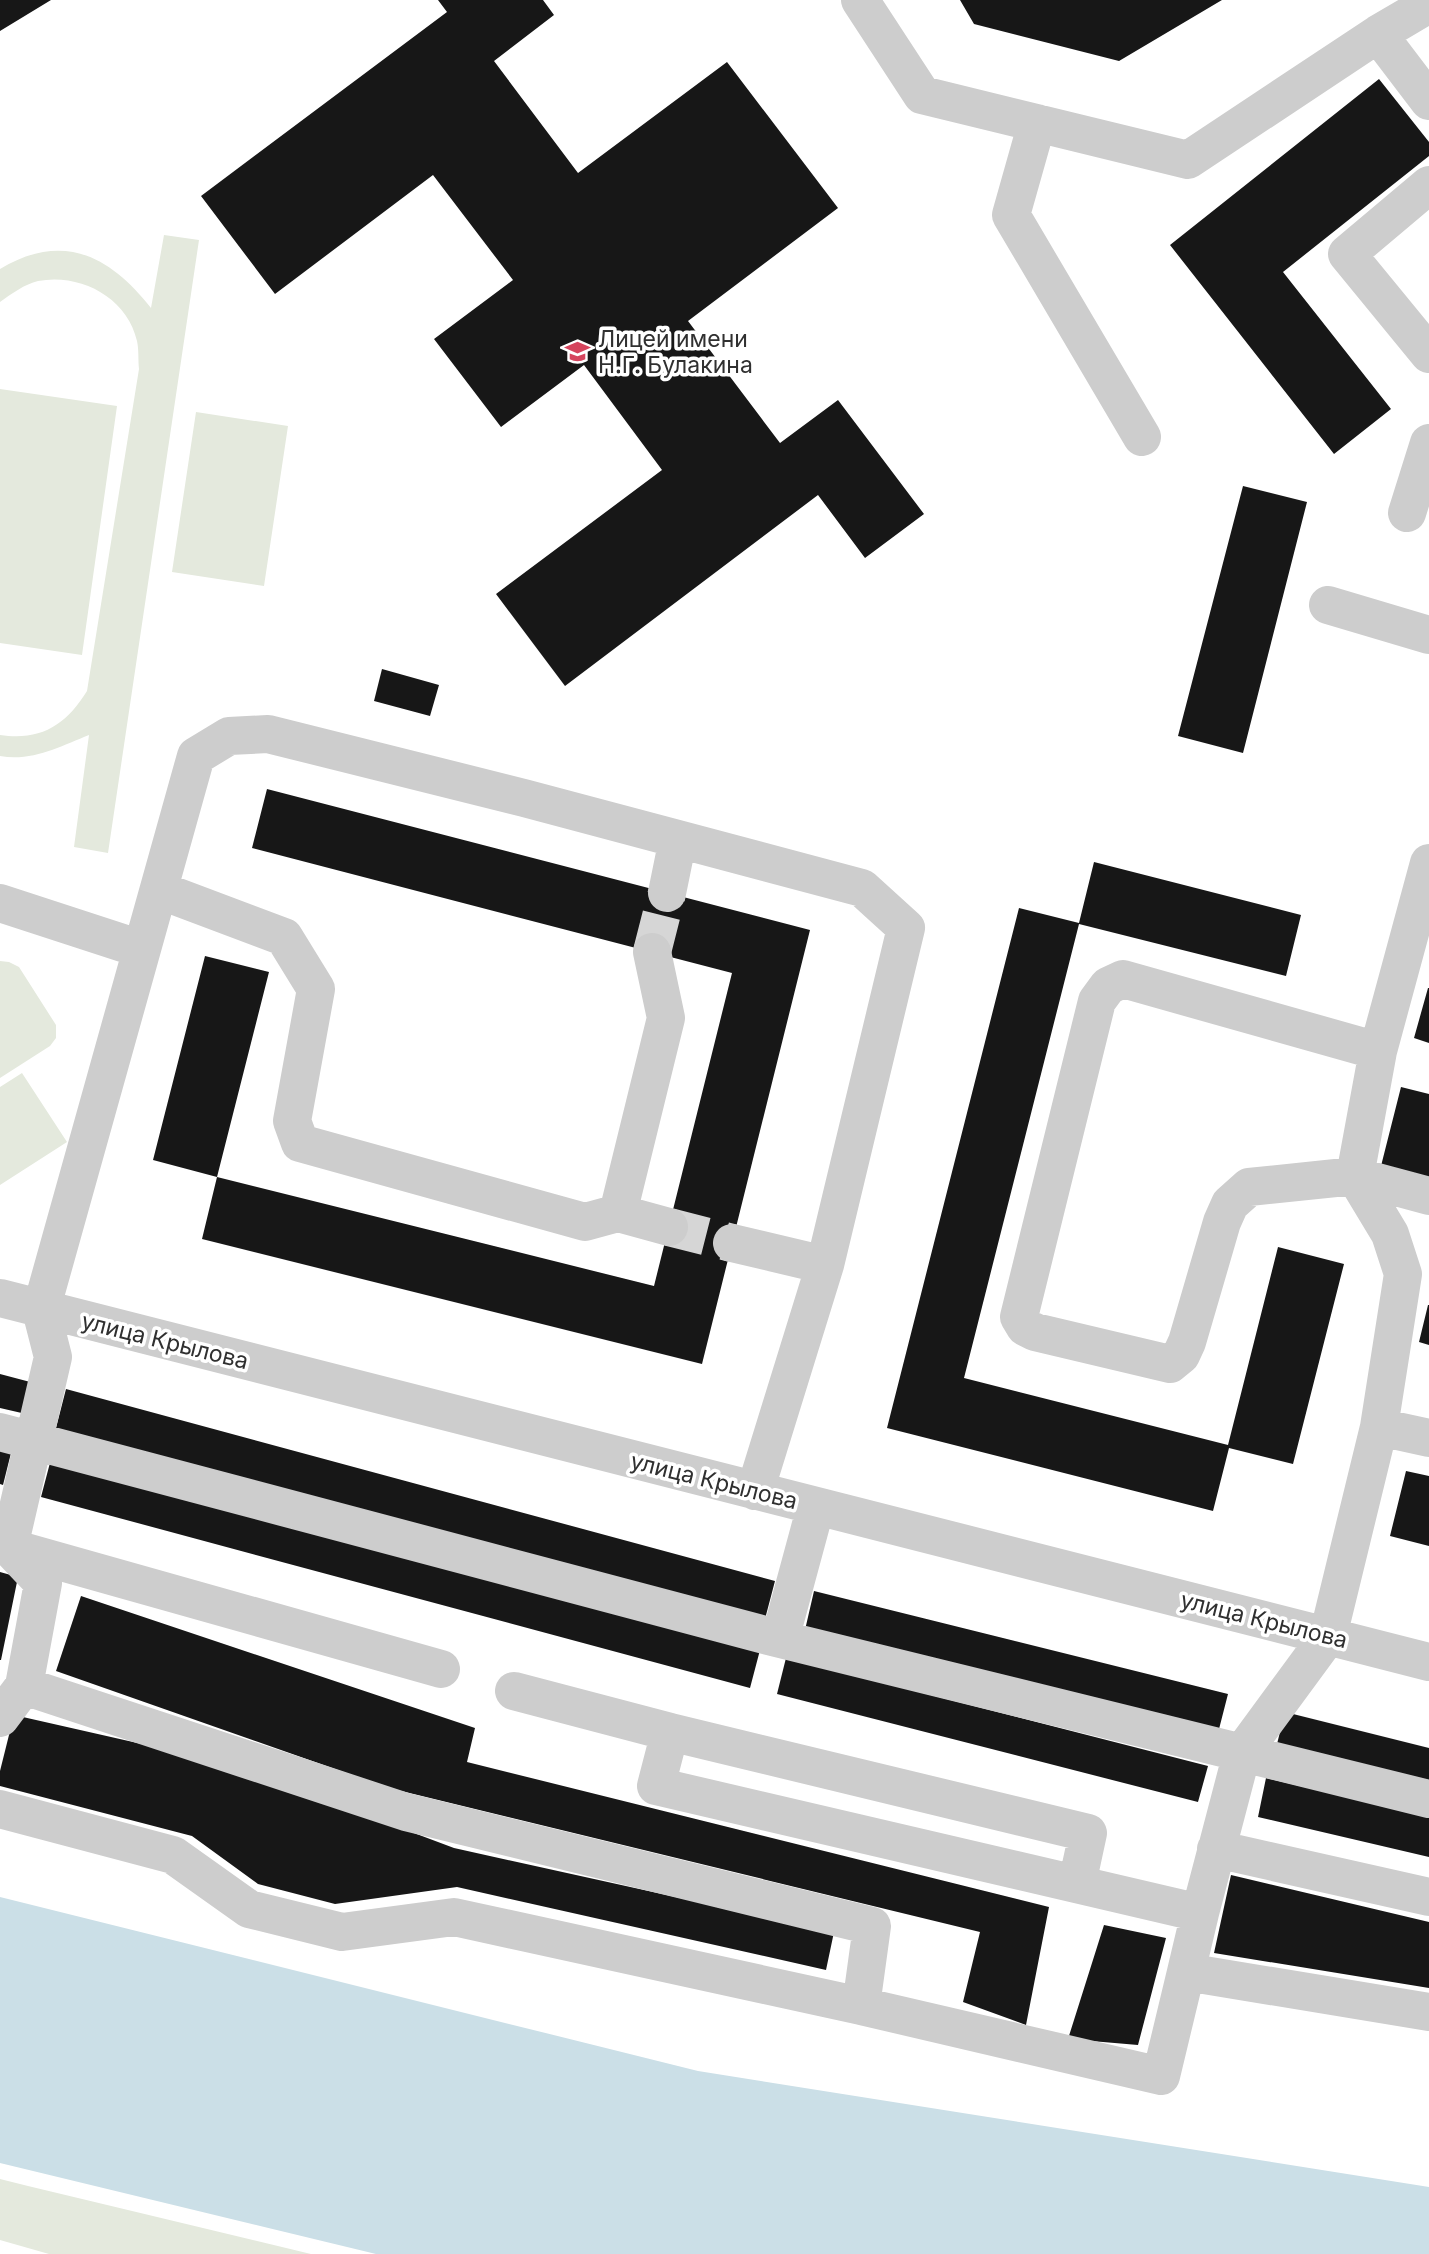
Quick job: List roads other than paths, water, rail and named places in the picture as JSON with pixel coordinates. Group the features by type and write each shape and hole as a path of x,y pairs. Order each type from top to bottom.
{"street":[{"path":"860,0 922,95 1188,160 1378,34 1429,4"},
{"path":"1378,34 1429,102"},
{"path":"1037,122 1011,215 1142,437"},
{"path":"1429,185 1347,254 1429,354"},
{"path":"1407,513 1429,443"},
{"path":"1328,605 1429,635"},
{"path":"4,1546 17,1436 53,1357 41,1310 141,948 196,756 229,736 268,734 511,794 862,888 906,928 825,1265 755,1491"},
{"path":"667,893 678,839"},
{"path":"0,1809 173,1855 249,1909 342,1932 454,1917 860,2006 1161,2076 1242,1753 1328,1636 1416,1278 1355,1177 1378,1051 1429,863"},
{"path":"159,890 284,937 316,989 292,1121 300,1143 585,1222 618,1213 669,1227"},
{"path":"0,903 141,948"},
{"path":"618,1213 666,1018 652,952"},
{"path":"1378,1051 1123,979 1108,986 1097,1001 1019,1317 1025,1327 1035,1332 1170,1364 1181,1355 1187,1342 1230,1204 1249,1187 1355,1177 1429,1196"},
{"path":"732,1244 825,1265"},
{"name":"улица Крылова","path":"0,1298 1429,1662"},
{"path":"1379,1427 1429,1438"},
{"path":"17,1436 780,1639 1429,1799"},
{"path":"780,1639 816,1506"},
{"path":"4,1546 441,1669"},
{"path":"0,1718 24,1686 43,1583 4,1546"},
{"path":"24,1686 406,1812 872,1926 860,2006"},
{"path":"514,1691 670,1732 1088,1833 1077,1884"},
{"path":"670,1732 656,1786 1200,1913"},
{"path":"1216,1849 1429,1897"},
{"path":"1186,1972 1429,2012"}],"tunnel":[{"path":"652,952 667,893"},
{"path":"669,1227 732,1243"}],"place":[{"name":"Лицей имени Н.Г. Булакина","path":"578,352"}]}
